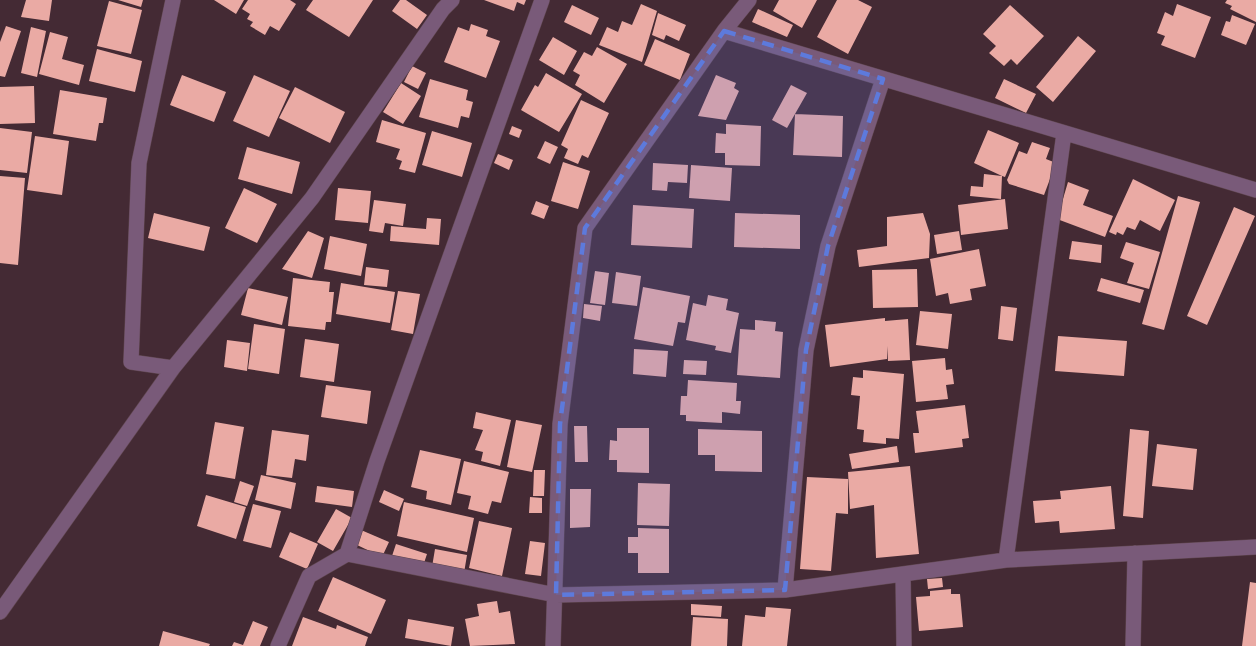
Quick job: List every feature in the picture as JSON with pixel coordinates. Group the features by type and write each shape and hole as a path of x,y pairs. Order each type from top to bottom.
{"street":[{"path":"173,0 140,163 131,362 173,368"},
{"path":"0,612 173,368 312,198 443,9 452,0"},
{"path":"347,554 377,461 542,0"},
{"path":"553,646 560,424 585,228 724,31 749,0"},
{"path":"724,31 1256,190"},
{"path":"785,590 806,350 828,246 883,79"},
{"path":"1006,560 1064,133"},
{"path":"278,646 309,576 347,554 556,595 785,590 1006,560 1256,547"},
{"path":"1133,646 1136,554"},
{"path":"903,574 904,646"}],"highlighted area":[{"path":"724,31 883,79 828,246 806,350 785,590 556,595 560,424 585,228"}],"building":[{"path":"26,0 52,0 49,21 21,17"},
{"path":"118,0 143,0 141,7"},
{"path":"214,0 244,0 236,14"},
{"path":"248,0 290,0 296,4 279,31 270,26 265,35 250,26 253,22 247,19 250,14 242,9"},
{"path":"313,0 373,0 349,37 306,10"},
{"path":"400,0 406,0 427,15 417,29 392,11"},
{"path":"484,0 526,0 524,5 517,2 514,11"},
{"path":"779,0 817,0 802,28 773,11"},
{"path":"837,0 858,0 872,7 848,54 817,37"},
{"path":"1227,0 1256,0 1256,22 1230,9 1232,6 1225,3"},
{"path":"109,1 142,10 131,54 97,46"},
{"path":"641,4 657,11 642,62 599,45 607,27 618,32 622,21 632,25"},
{"path":"1177,4 1211,17 1195,58 1161,45 1165,36 1157,33 1165,12 1173,16"},
{"path":"572,5 599,18 591,35 564,22"},
{"path":"1010,5 1044,36 1017,65 1011,59 1004,66 989,53 996,46 983,34"},
{"path":"758,9 793,25 787,37 752,22"},
{"path":"658,13 686,25 679,41 666,35 664,40 652,35"},
{"path":"1232,15 1255,24 1246,45 1221,35 1226,21 1230,22"},
{"path":"471,24 488,30 486,36 500,41 486,78 444,62 458,27 469,31"},
{"path":"6,26 21,31 5,77 0,76 0,42"},
{"path":"31,27 46,31 37,77 21,73"},
{"path":"50,32 68,37 62,59 84,65 79,85 39,74"},
{"path":"1078,36 1096,51 1053,102 1036,87"},
{"path":"553,37 577,51 564,75 539,60"},
{"path":"655,39 690,54 680,80 644,65"},
{"path":"597,47 627,64 604,103 575,85 580,75 573,71 584,52 592,56"},
{"path":"97,49 142,61 135,92 89,81"},
{"path":"412,66 426,73 418,89 404,82"},
{"path":"546,73 582,94 559,132 521,110 535,85 538,87"},
{"path":"182,75 226,92 214,122 170,105"},
{"path":"254,75 290,91 269,137 233,121"},
{"path":"716,75 736,83 734,88 739,91 726,120 698,116"},
{"path":"430,79 468,90 466,100 473,102 469,118 461,116 458,128 419,117"},
{"path":"1004,79 1036,94 1026,113 995,98"},
{"path":"401,83 421,96 403,124 383,112"},
{"path":"791,85 807,93 787,128 772,120"},
{"path":"34,86 35,123 0,124 0,87"},
{"path":"295,87 345,112 330,143 279,118"},
{"path":"60,90 107,98 103,123 99,123 96,141 53,134"},
{"path":"581,100 609,113 588,158 582,155 578,164 564,158 568,149 561,145"},
{"path":"795,114 843,116 842,157 793,155"},
{"path":"382,120 426,133 415,173 399,169 402,161 396,159 400,149 376,142"},
{"path":"726,124 761,126 760,166 725,165 725,153 715,153 716,133 726,134"},
{"path":"512,126 522,130 519,138 509,134"},
{"path":"0,128 32,132 27,173 0,170"},
{"path":"988,130 1019,143 1005,177 974,163"},
{"path":"432,131 472,143 462,177 422,165"},
{"path":"35,136 69,141 62,195 27,190"},
{"path":"545,141 558,147 550,164 537,158"},
{"path":"1032,142 1050,148 1046,159 1056,163 1044,195 1009,184 1007,180 1019,151 1027,154"},
{"path":"247,147 300,162 292,194 238,179"},
{"path":"498,154 513,160 509,170 494,163"},
{"path":"563,162 590,171 578,209 551,201"},
{"path":"653,163 688,165 687,183 668,182 667,191 652,190"},
{"path":"691,165 732,168 730,201 689,198"},
{"path":"984,174 1002,176 1001,199 970,196 971,186 983,187"},
{"path":"0,176 25,178 18,265 0,263"},
{"path":"1133,179 1175,200 1160,231 1140,220 1135,230 1127,227 1123,235 1109,232"},
{"path":"1068,182 1089,190 1083,205 1113,216 1105,237 1057,219"},
{"path":"244,188 277,204 257,243 225,228"},
{"path":"338,188 371,191 368,223 335,220"},
{"path":"1178,196 1200,202 1164,330 1142,324"},
{"path":"1005,199 1008,229 961,235 958,205"},
{"path":"374,200 406,204 403,226 385,223 383,233 369,231"},
{"path":"536,201 549,206 544,219 531,214"},
{"path":"633,205 694,209 692,248 631,245"},
{"path":"1234,207 1255,216 1207,325 1187,316"},
{"path":"154,213 210,227 204,251 148,238"},
{"path":"735,213 800,215 800,249 734,247"},
{"path":"923,213 930,234 929,258 859,267 857,250 887,246 887,217"},
{"path":"427,218 441,219 439,245 390,241 391,226 426,229"},
{"path":"308,231 324,238 312,278 282,269"},
{"path":"959,231 962,250 937,254 934,235"},
{"path":"330,236 367,244 361,276 324,269"},
{"path":"1072,241 1102,245 1101,263 1069,259"},
{"path":"1126,242 1160,252 1149,289 1127,283 1134,263 1120,258"},
{"path":"979,249 986,286 970,289 972,300 950,304 948,293 936,296 930,259"},
{"path":"366,267 389,270 387,287 364,285"},
{"path":"917,269 918,307 873,308 872,270"},
{"path":"595,271 609,273 605,305 590,303"},
{"path":"616,272 641,276 637,306 612,303"},
{"path":"293,278 330,282 329,292 334,292 331,322 326,322 325,330 288,326"},
{"path":"1101,278 1144,290 1140,303 1097,291"},
{"path":"341,283 395,292 390,323 336,314"},
{"path":"643,287 690,296 685,323 678,322 673,346 634,339"},
{"path":"248,288 288,297 282,325 241,315"},
{"path":"398,291 420,294 413,334 391,330"},
{"path":"708,295 728,299 726,310 739,313 731,353 715,350 716,346 686,340 693,303 706,306"},
{"path":"584,304 602,306 600,321 583,318"},
{"path":"1001,306 1017,308 1013,341 998,339"},
{"path":"920,311 952,314 948,349 916,345"},
{"path":"885,318 885,321 908,319 910,360 888,361 887,346 887,359 830,367 825,325"},
{"path":"755,320 776,322 775,331 783,332 780,378 737,375 740,329 755,330"},
{"path":"254,324 285,329 279,374 248,369"},
{"path":"1058,336 1127,341 1124,376 1055,371"},
{"path":"305,339 339,344 334,382 300,377"},
{"path":"227,340 250,343 247,371 224,367"},
{"path":"634,349 668,351 666,377 633,374"},
{"path":"945,358 946,370 952,369 954,384 946,385 948,399 916,402 912,361"},
{"path":"684,360 707,361 706,375 683,374"},
{"path":"863,370 904,374 899,439 886,438 886,444 863,442 864,430 857,429 860,396 851,395 853,377 863,378"},
{"path":"688,380 737,383 736,401 741,401 740,414 722,412 722,423 686,421 686,415 680,415 681,396 687,396"},
{"path":"326,385 371,391 367,424 321,417"},
{"path":"965,405 969,438 962,439 963,447 915,453 913,433 919,433 916,411"},
{"path":"476,412 511,420 500,466 481,461 483,452 475,450 483,430 473,428"},
{"path":"516,420 542,425 532,472 507,467"},
{"path":"215,422 244,427 235,479 206,474"},
{"path":"574,426 587,426 588,462 575,462"},
{"path":"617,428 649,428 649,473 617,472 617,460 609,460 610,440 617,441"},
{"path":"698,429 762,431 762,472 715,471 715,455 698,455"},
{"path":"1130,429 1149,431 1143,518 1123,516"},
{"path":"272,430 309,435 306,461 295,459 292,478 266,475"},
{"path":"1157,444 1197,449 1193,490 1152,486"},
{"path":"897,446 899,462 852,469 849,454"},
{"path":"420,450 461,459 451,505 426,499 427,491 411,487"},
{"path":"464,461 509,472 501,503 492,501 488,514 468,509 471,496 457,493"},
{"path":"910,466 919,554 876,558 874,505 850,509 848,472"},
{"path":"534,470 545,470 544,496 533,496"},
{"path":"261,475 296,483 291,509 255,500"},
{"path":"807,477 848,479 848,514 836,513 831,571 800,569"},
{"path":"240,481 254,486 247,506 234,502"},
{"path":"638,483 670,484 669,526 637,525"},
{"path":"317,486 354,491 352,507 315,502"},
{"path":"1111,486 1115,529 1060,533 1059,521 1035,523 1033,501 1061,499 1060,491"},
{"path":"570,489 591,489 590,527 570,528"},
{"path":"384,490 404,499 399,511 379,502"},
{"path":"206,495 246,507 236,539 197,526"},
{"path":"530,497 542,498 542,513 529,513"},
{"path":"404,502 474,518 467,552 397,536"},
{"path":"253,504 281,511 271,548 243,541"},
{"path":"336,509 352,518 333,551 317,542"},
{"path":"479,521 512,528 502,576 469,568"},
{"path":"638,528 669,529 669,573 638,573 638,553 628,553 628,537 638,537"},
{"path":"361,530 389,542 382,557 355,544"},
{"path":"290,532 318,544 307,569 279,557"},
{"path":"530,541 545,543 541,576 525,574"},
{"path":"396,544 427,554 423,566 392,556"},
{"path":"435,549 467,555 464,573 432,567"},
{"path":"333,577 386,600 371,634 318,611"},
{"path":"942,578 943,587 928,589 927,579"},
{"path":"1250,582 1256,583 1256,646 1242,646"},
{"path":"951,589 951,594 960,594 963,627 919,631 916,597 930,596 930,591"},
{"path":"497,601 499,613 510,611 515,644 470,646 465,619 479,616 477,604"},
{"path":"691,604 722,606 721,617 691,615"},
{"path":"766,607 791,609 787,646 742,646 745,615 765,617"},
{"path":"303,617 336,629 337,625 368,637 365,646 292,646"},
{"path":"693,617 728,619 727,646 691,646"},
{"path":"408,619 454,627 451,646 405,638"},
{"path":"253,621 268,627 260,646 232,646 234,642 243,645"},
{"path":"163,631 210,644 209,646 159,646"}]}
